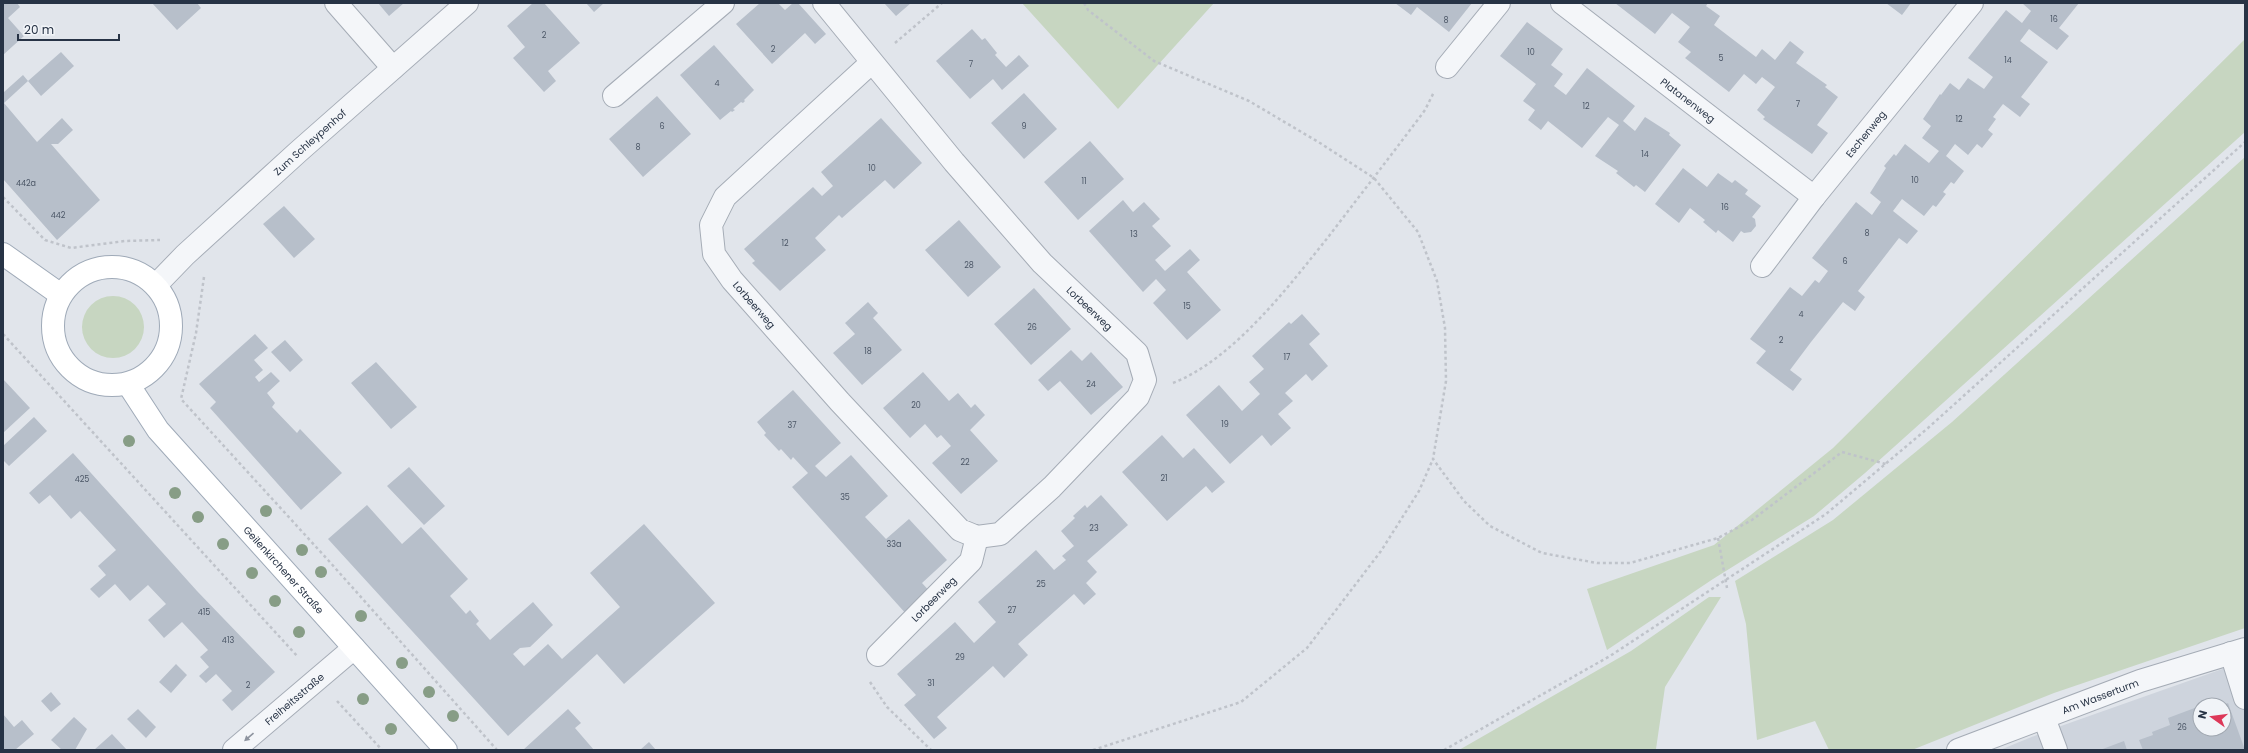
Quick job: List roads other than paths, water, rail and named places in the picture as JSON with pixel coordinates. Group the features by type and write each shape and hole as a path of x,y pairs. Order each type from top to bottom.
{"main road":[{"path":"3,254 61,295"},
{"path":"107,266 134,270 156,285 171,312 170,343 154,369 128,384 110,386 93,383 77,375 64,362 56,346 52,329 54,311 61,295 81,275 107,266"},
{"name":"Geilenkirchener Straße","path":"128,384 158,430 446,750"}],"street":[{"path":"336,3 394,68"},
{"name":"Zum Schleypenhof","path":"156,285 185,255 468,3"},
{"path":"614,96 723,3"},
{"name":"Lorbeerweg","path":"824,3 871,63 954,162 1042,263 1138,353 1145,380 1138,397 1052,487 1000,534 977,537 960,530 840,402 732,280 714,254 711,225 725,196 871,63"},
{"path":"1447,67 1499,3"},
{"name":"Platanenweg","path":"1562,3 1814,197"},
{"name":"Eschenweg","path":"1762,266 1814,197 1972,3"},
{"name":"Lorbeerweg","path":"878,655 971,561 977,537"},
{"name":"Freiheitsstraße","path":"234,750 354,648"},
{"path":"2238,651 2245,698"},
{"name":"Am Wasserturm","path":"1958,750 2140,681 2238,651"},
{"path":"2044,718 2056,750"}]}
